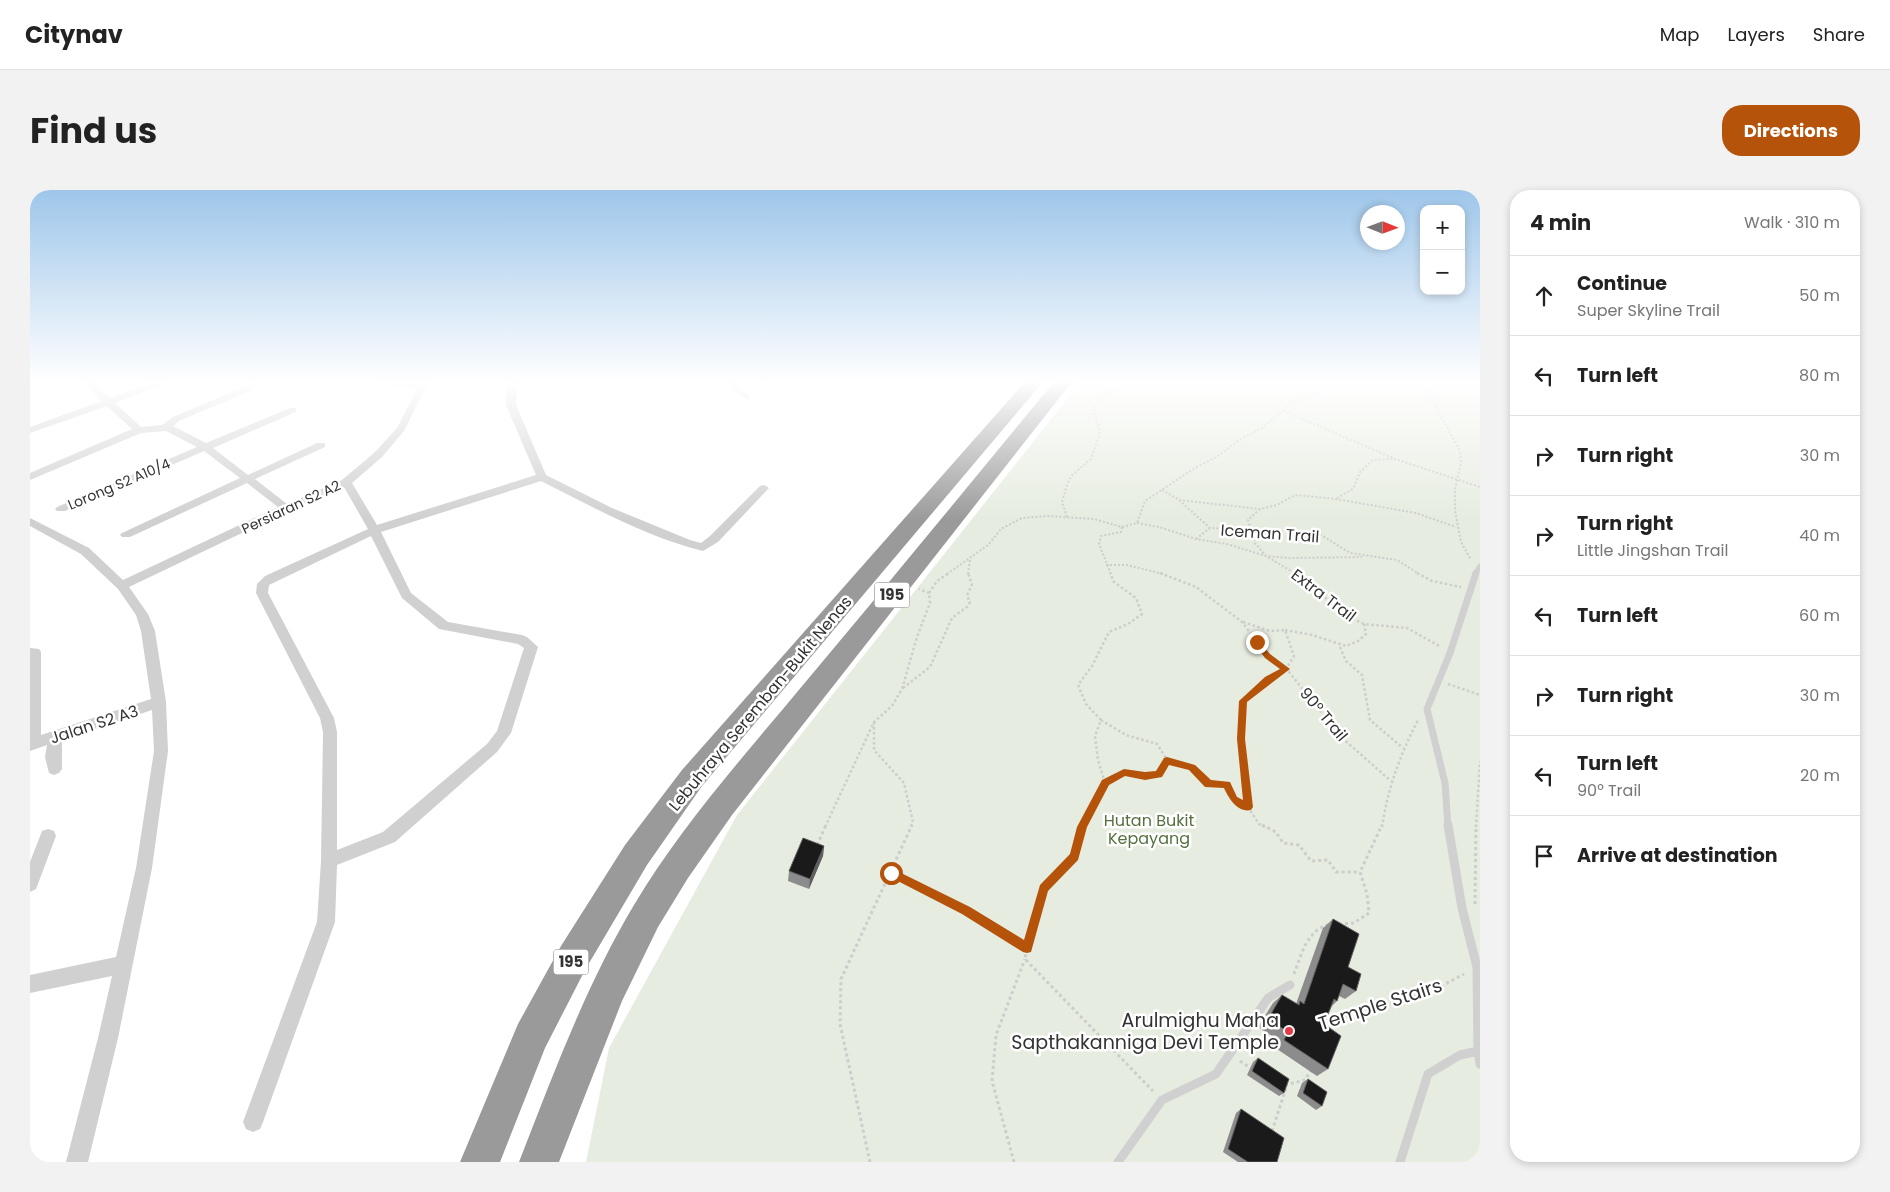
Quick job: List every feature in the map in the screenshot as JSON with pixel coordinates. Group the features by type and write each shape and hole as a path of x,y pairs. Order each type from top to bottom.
{"highway":[{"name":"Lebuhraya Seremban-Bukit Nenas","path":"480,1162 531,1037 573,958 636,855 692,778 995,428"},
{"name":"Lebuhraya Seremban-Bukit Nenas","path":"539,1162 575,1067 606,994 638,930 679,864 721,806 1027,428"},
{"path":"556,1162 575,1067"}],"street":[{"path":"30,477 139,430 163,428"},
{"path":"169,428 205,447 286,508"},
{"name":"Lorong S2 A10/4","path":"61,509 249,428"},
{"name":"Persiaran S2 A2","path":"122,586 286,508 346,482 378,455 400,428"},
{"path":"521,428 542,477 608,510 686,543 703,547 714,539 764,488"},
{"path":"126,535 321,445"},
{"path":"254,1122 326,922 329,861 330,732 328,718 262,593 263,584 269,579 374,530 542,477"},
{"path":"329,861 389,837 492,748 504,733 531,647 522,640 444,626 406,595 374,530 346,482"},
{"path":"30,521 85,551 122,586 142,614 148,631 159,702 161,751 144,868 77,1162"},
{"path":"32,744 34,652"},
{"name":"Jalan S2 A3","path":"32,744 159,702"},
{"path":"54,769 55,737"},
{"path":"30,884 48,836"},
{"path":"30,984 123,965"}],"lane":[{"path":"1478,568 1450,653 1427,709 1445,783 1449,833 1462,908 1472,941 1477,968 1478,1052 1480,1064"},
{"path":"1118,1162 1162,1100 1216,1074 1268,998 1290,984"},
{"path":"1400,1162 1428,1074 1460,1055 1478,1052"}],"path":[{"path":"1067,518 1062,502 1066,488 1071,476 1091,459 1100,432 1099,428"},
{"path":"817,845 874,722 892,706 902,689 916,637 930,602 929,593 937,581 988,545 1001,529 1022,518 1094,519 1122,527 1137,523 1145,501 1195,468 1218,456 1239,440 1261,428"},
{"path":"1326,428 1396,459 1456,478 1480,488"},
{"path":"1448,428 1456,439 1462,458 1456,478 1456,527 1462,548 1478,568"},
{"path":"1336,499 1353,489 1360,472 1373,460 1396,459"},
{"name":"Iceman Trail","path":"1162,490 1178,500 1210,528 1318,533 1330,538 1343,550 1364,557 1394,559 1408,564 1431,580 1470,589"},
{"path":"1178,500 1260,509 1277,505 1295,494 1416,513 1456,527"},
{"path":"1260,509 1248,520 1254,543 1266,556 1289,558 1364,557"},
{"name":"Extra Trail","path":"1137,523 1227,544 1266,556 1316,586 1329,602 1344,614 1364,624 1407,628 1450,653"},
{"path":"1122,527 1121,532 1101,536 1099,544 1114,582 1136,598 1142,614 1128,624 1109,632 1092,666 1078,685 1086,704 1101,720 1126,735 1157,744 1167,760 1192,767 1208,784 1227,785 1234,799 1248,807"},
{"path":"1196,538 1210,528"},
{"path":"902,689 930,667 952,618 968,607 970,602 967,596 972,584 968,568 971,558"},
{"name":"90° Trail","path":"1106,565 1127,565 1158,572 1196,587 1242,622 1268,656 1286,669 1341,736 1391,782"},
{"path":"889,598 910,589 921,589 929,593"},
{"path":"1242,622 1270,631 1285,630 1313,636 1340,647 1356,645 1366,634 1364,624"},
{"path":"1285,630 1294,656 1286,669 1268,680 1243,701 1241,739 1248,807 1259,824 1276,832 1283,843 1299,844 1310,861 1328,860 1336,872 1360,872"},
{"path":"1340,647 1346,661 1362,675 1370,720 1403,748"},
{"path":"1437,681 1480,695"},
{"path":"1290,984 1313,931 1322,924 1354,923 1369,913 1367,894 1360,872 1367,854 1381,830 1387,792 1400,762 1403,748 1418,720 1427,709"},
{"path":"1101,720 1095,736 1098,760 1106,783"},
{"path":"870,1162 840,1024 841,978 913,822 904,783 874,750 874,722"},
{"path":"1014,1162 992,1081 996,1035 1025,958 1043,888 1075,856 1082,827 1106,783 1124,773 1145,776 1159,774 1167,760"},
{"path":"1472,941 1477,885 1475,830 1480,761"},
{"path":"891,873 966,910 1027,948"},
{"path":"1025,958 1162,1100"},
{"name":"Temple Stairs","path":"1320,1024 1430,992 1477,968"},
{"path":"1231,1054 1259,1074"},
{"path":"1279,1086 1304,1081 1310,1076 1315,1060"},
{"path":"1272,1132 1287,1085"}],"green space":[{"name":"Hutan Bukit Kepayang","path":"1044,428 1480,428 1480,1162 586,1162 609,1048 737,815"}],"building":[{"path":"803,838 824,846 810,879 789,871"},
{"path":"1333,919 1359,934 1348,967 1361,974 1356,991 1343,984 1337,1001 1334,999 1324,1024 1341,1036 1328,1069 1284,1040 1288,1032 1268,1019 1282,995 1299,1005 1300,1001 1304,1004"},
{"path":"1258,1058 1289,1079 1284,1093 1252,1071"},
{"path":"1308,1079 1327,1092 1322,1106 1303,1093"},
{"path":"1241,1109 1284,1138 1277,1162 1248,1162 1228,1149"}],"place":[{"name":"Arulmighu Maha Sapthakanniga Devi Temple","path":"1289,1031"}],"route":[{"path":"891,873 966,910 1027,948 1043,888 1075,856 1082,827 1096,797 1106,783 1124,773 1145,776 1159,774 1167,760 1192,767 1208,784 1227,785 1234,799 1248,807 1241,739 1243,701 1268,680 1286,669 1268,656 1257,642"}]}
